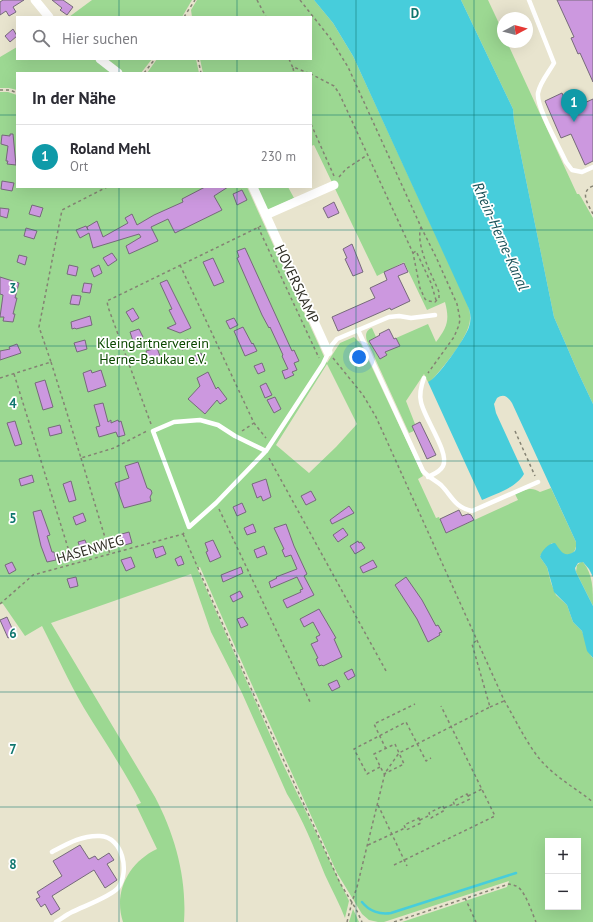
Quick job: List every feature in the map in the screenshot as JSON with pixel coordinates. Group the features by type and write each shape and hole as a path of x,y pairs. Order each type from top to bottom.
{"street":[{"path":"35,0 48,16"},
{"path":"101,60 117,72"},
{"path":"266,215 334,185"},
{"name":"HOVERSKAMP","path":"253,188 328,352"}],"lane":[{"path":"529,0 554,63 543,81 538,94 539,106 566,162 572,170 582,172 593,167"},
{"path":"266,451 235,436 218,425 200,420 174,422 153,431 190,528 266,451 323,364 328,352 337,339 389,316 411,318 435,315"},
{"path":"358,330 423,471 428,477 440,485 456,505 464,510 472,511 538,482"},
{"path":"424,378 420,387 420,402 444,455 444,465 440,471 428,477"},
{"path":"52,852 74,840 86,837 102,836 112,840 119,848 123,857 124,866 123,878 118,888 70,912 56,922"}],"path":[{"path":"186,14 195,0"},
{"path":"257,0 265,16"},
{"path":"300,0 330,38 348,67 457,304 460,319 454,337 424,378"},
{"path":"145,72 154,60"},
{"path":"198,60 201,72"},
{"path":"289,60 294,72"},
{"path":"293,68 306,72"},
{"path":"312,75 334,86 339,93 413,253 423,295 428,301 432,302 439,298 439,292 423,254 419,231 421,227"},
{"path":"0,90 10,90 16,93"},
{"path":"312,126 336,180 346,169 367,155"},
{"path":"593,186 588,188 585,192 593,214"},
{"path":"105,188 62,210 39,327 110,554"},
{"path":"81,458 114,448 147,431 153,431 107,301 259,227 323,364"},
{"path":"413,253 416,251 431,283 436,300"},
{"path":"180,265 254,423 271,444"},
{"path":"328,352 363,395 376,417 504,700 538,757 550,769 593,802"},
{"path":"0,378 51,362"},
{"path":"14,374 73,564"},
{"path":"235,436 254,423"},
{"path":"515,431 538,482"},
{"path":"266,451 386,671"},
{"path":"216,503 311,704"},
{"name":"HASENWEG","path":"0,604 1,600 33,575 183,534 190,528"},
{"path":"183,534 267,724 340,882 362,922"},
{"path":"476,641 472,644 490,707"},
{"path":"347,922 386,773 399,753 504,700"},
{"path":"386,749 374,724 415,704"},
{"path":"394,865 495,816 441,706"},
{"path":"380,767 367,774 354,749 406,722 426,761 431,758"},
{"path":"395,744 404,764 386,773 384,774 374,754 395,744"},
{"path":"454,804 453,801 482,789"},
{"path":"406,828 404,825 419,818 420,820 430,815 429,813 443,806 444,808 454,804 455,806 470,798 468,796"},
{"path":"378,805 407,866"},
{"path":"430,815 431,818 446,810 444,808"},
{"path":"368,845 421,823 420,820"},
{"path":"394,922 509,884 517,886 524,895 536,922"},
{"path":"465,898 476,922"}],"green space":[{"path":"92,0 192,0 183,16 70,16"},
{"path":"197,0 314,0 333,23 353,56 465,298 470,312 469,326 461,343 430,382 428,382 424,374 406,401 415,424 412,426 414,431 409,433 367,341 366,333 372,328 376,337 370,341 380,359 387,355 383,349 399,345 396,338 428,324 436,342 443,332 446,324 447,314 445,302 427,310 404,262 377,276 314,145 312,146 312,72 203,72 200,60 312,60 312,16 192,16 191,10"},
{"path":"461,0 488,0 497,19 497,48 510,48 577,194 581,197 593,218 593,404 554,317 514,121 513,109"},
{"path":"16,48 16,60 96,60 113,72 16,72 16,90 0,88 0,57"},
{"path":"104,60 151,60 142,72 121,72"},
{"path":"156,60 196,60 199,72 148,72"},
{"name":"Kleingärtnerverein Herne-Baukau e.V.","path":"0,92 8,92 16,95 16,188 247,188 327,363 340,343 354,337 361,344 423,476 418,479 436,518 439,517 446,533 518,500 515,494 528,489 534,489 540,492 551,488 576,542 576,548 570,555 564,555 552,543 540,557 547,567 556,595 567,605 573,622 582,631 593,658 593,922 402,922 507,887 509,881 384,922 369,920 362,914 337,873 200,567 197,568 282,762 349,901 345,918 303,823 287,794 242,693 211,632 191,574 51,623 155,797 168,826 178,857 184,889 184,922 123,922 120,911 120,900 126,879 138,862 157,849 136,805 141,803 121,767 78,698 42,626 25,636 3,604 0,603","holes":["327,364 357,424 309,473 276,445"]},
{"path":"257,188 289,188 294,198 268,210"},
{"path":"583,562 591,577 593,606 576,572 577,565"},
{"path":"353,909 359,922 349,922"}],"water":[{"name":"Rhein-Herne-Kanal","path":"314,0 461,0 513,109 514,121 554,317 593,404 593,577 583,562 578,563 575,568 593,606 593,658 587,651 582,631 573,622 567,605 554,592 547,567 540,557 542,552 550,544 555,543 563,553 571,553 575,551 576,542 512,403 507,397 502,396 497,398 494,404 496,413 524,474 511,487 482,500 428,382 438,374 467,332 470,320 469,309 353,56 333,23"}],"building":[{"path":"3,0 24,0 13,7 16,12 9,16 6,11 0,15 0,2"},
{"path":"52,0 63,0 73,7 67,15 60,10 62,8"},
{"path":"557,0 593,0 593,82 580,53 578,54 571,38 574,37"},
{"path":"13,29 16,34 16,37 10,42 5,36"},
{"path":"562,93 569,110 593,99 593,161 585,165 571,134 561,138 545,101"},
{"path":"10,134 13,134 16,165 7,164 8,146 1,144 2,135 10,136"},
{"path":"2,181 14,183 12,191 1,189"},
{"path":"203,188 226,188 214,196 222,210 175,233 168,219 151,227 158,241 129,254 126,246 141,237 139,234 93,248 89,233 80,238 76,230 86,226 88,230 87,227 97,221 103,237 128,223 125,218 132,214 137,225 154,215 183,202 182,199"},
{"path":"242,190 247,200 237,205 233,194"},
{"path":"334,202 339,213 328,218 323,208"},
{"path":"32,205 43,208 40,217 29,214"},
{"path":"0,208 9,209 7,218 0,216"},
{"path":"26,228 37,231 34,239 24,236"},
{"path":"352,244 363,272 353,276 345,259 347,258 343,249"},
{"path":"245,248 292,351 294,350 299,361 294,363 297,370 292,372 294,375 285,379 282,371 288,369 282,356 283,355 270,327 269,328 262,315 237,258 239,257 237,251"},
{"path":"112,253 117,260 108,266 103,258"},
{"path":"19,255 27,257 25,265 17,262"},
{"path":"213,258 224,282 214,286 203,262"},
{"path":"404,263 408,272 398,276 410,301 391,310 390,308 338,331 332,317 375,298 370,288 387,280 384,272"},
{"path":"69,265 78,267 76,276 67,274"},
{"path":"99,265 102,273 94,277 91,269"},
{"path":"0,277 19,283 15,298 17,298 13,314 15,314 13,322 3,321 4,317 0,317 3,295 0,294"},
{"path":"167,280 191,328 180,333 167,328 176,324 169,310 172,309 160,283"},
{"path":"84,283 92,284 90,293 82,292"},
{"path":"72,295 81,296 79,305 70,304"},
{"path":"133,308 139,318 132,322 126,312"},
{"path":"90,316 92,325 72,329 71,322"},
{"path":"234,318 238,325 230,329 226,321"},
{"path":"243,327 257,351 245,356 234,331"},
{"path":"139,329 143,337 133,341 130,332"},
{"path":"389,329 394,339 396,338 400,346 385,352 387,355 380,359 369,341"},
{"path":"188,339 191,346 182,350 180,343"},
{"path":"85,340 87,349 77,352 74,343"},
{"path":"17,344 21,353 0,360 0,351 10,349 9,347"},
{"path":"157,348 160,356 149,359 146,351"},
{"path":"201,353 204,360 194,364 191,358"},
{"path":"262,363 265,371 258,374 254,366"},
{"path":"91,370 92,373 101,370 106,386 88,392 83,373"},
{"path":"208,372 216,389 218,387 227,399 220,404 217,400 205,414 188,399 200,386 197,378"},
{"path":"45,380 53,407 43,410 35,383"},
{"path":"266,383 272,395 265,398 260,386"},
{"path":"275,397 281,409 274,413 267,400"},
{"path":"103,403 108,422 111,420 111,423 118,420 119,422 121,421 125,435 118,437 116,432 99,437 96,427 100,426 94,405"},
{"path":"15,421 22,444 15,446 7,423"},
{"path":"420,422 436,455 427,459 412,426"},
{"path":"60,425 62,433 50,436 48,428"},
{"path":"138,462 147,488 151,490 152,493 150,497 151,501 124,508 115,483 129,478 125,466"},
{"path":"32,475 34,482 21,486 19,479"},
{"path":"266,479 271,497 263,501 261,496 257,498 252,484"},
{"path":"71,481 76,500 69,502 63,484"},
{"path":"311,491 316,500 306,505 301,496"},
{"path":"242,503 246,512 237,516 233,507"},
{"path":"349,506 354,513 332,524 330,520"},
{"path":"41,510 50,535 47,536 56,560 47,562 41,546 33,512"},
{"path":"459,510 462,516 468,514 471,515 474,520 446,533 440,519"},
{"path":"83,513 86,521 76,525 73,517"},
{"path":"253,524 256,532 247,535 244,528"},
{"path":"286,524 307,574 304,576 314,595 287,608 283,600 301,592 300,590 303,589 297,577 271,588 269,582 277,578 276,577 297,569 291,555 285,557 282,550 284,549 274,528"},
{"path":"343,528 348,535 338,542 333,535"},
{"path":"129,532 132,543 121,546 118,535"},
{"path":"85,540 88,548 81,550 78,542"},
{"path":"213,540 221,557 210,562 206,552 208,551 205,543"},
{"path":"358,541 359,543 361,542 365,548 355,554 350,546"},
{"path":"163,546 166,554 156,558 153,549"},
{"path":"264,546 267,554 257,558 254,550"},
{"path":"181,556 184,564 178,566 175,559"},
{"path":"131,557 135,567 126,571 121,560"},
{"path":"373,560 377,567 363,573 360,567"},
{"path":"12,562 16,570 9,574 5,565"},
{"path":"241,567 243,573 223,582 221,575"},
{"path":"76,577 78,586 70,588 67,579"},
{"path":"406,577 422,600 436,626 438,625 442,632 439,633 440,635 428,642 417,619 395,585"},
{"path":"240,591 243,597 233,602 230,596"},
{"path":"319,609 336,638 334,639 342,657 323,666 319,666 316,659 318,658 311,644 318,641 316,637 320,635 313,622 304,627 300,619"},
{"path":"7,617 15,635 8,638 0,620"},
{"path":"243,617 248,625 241,628 237,619"},
{"path":"352,669 355,676 348,680 344,673"},
{"path":"337,680 340,687 332,691 328,684"},
{"path":"80,845 89,859 95,856 98,860 109,853 114,860 107,864 117,880 105,888 94,870 52,896 60,909 51,915 45,904 41,907 36,899 40,897 37,892 62,876 53,861"}],"waterway":[{"path":"362,902 375,912 391,913 516,873"}],"place":[{"name":"Roland Mehl","path":"574,122"}]}
